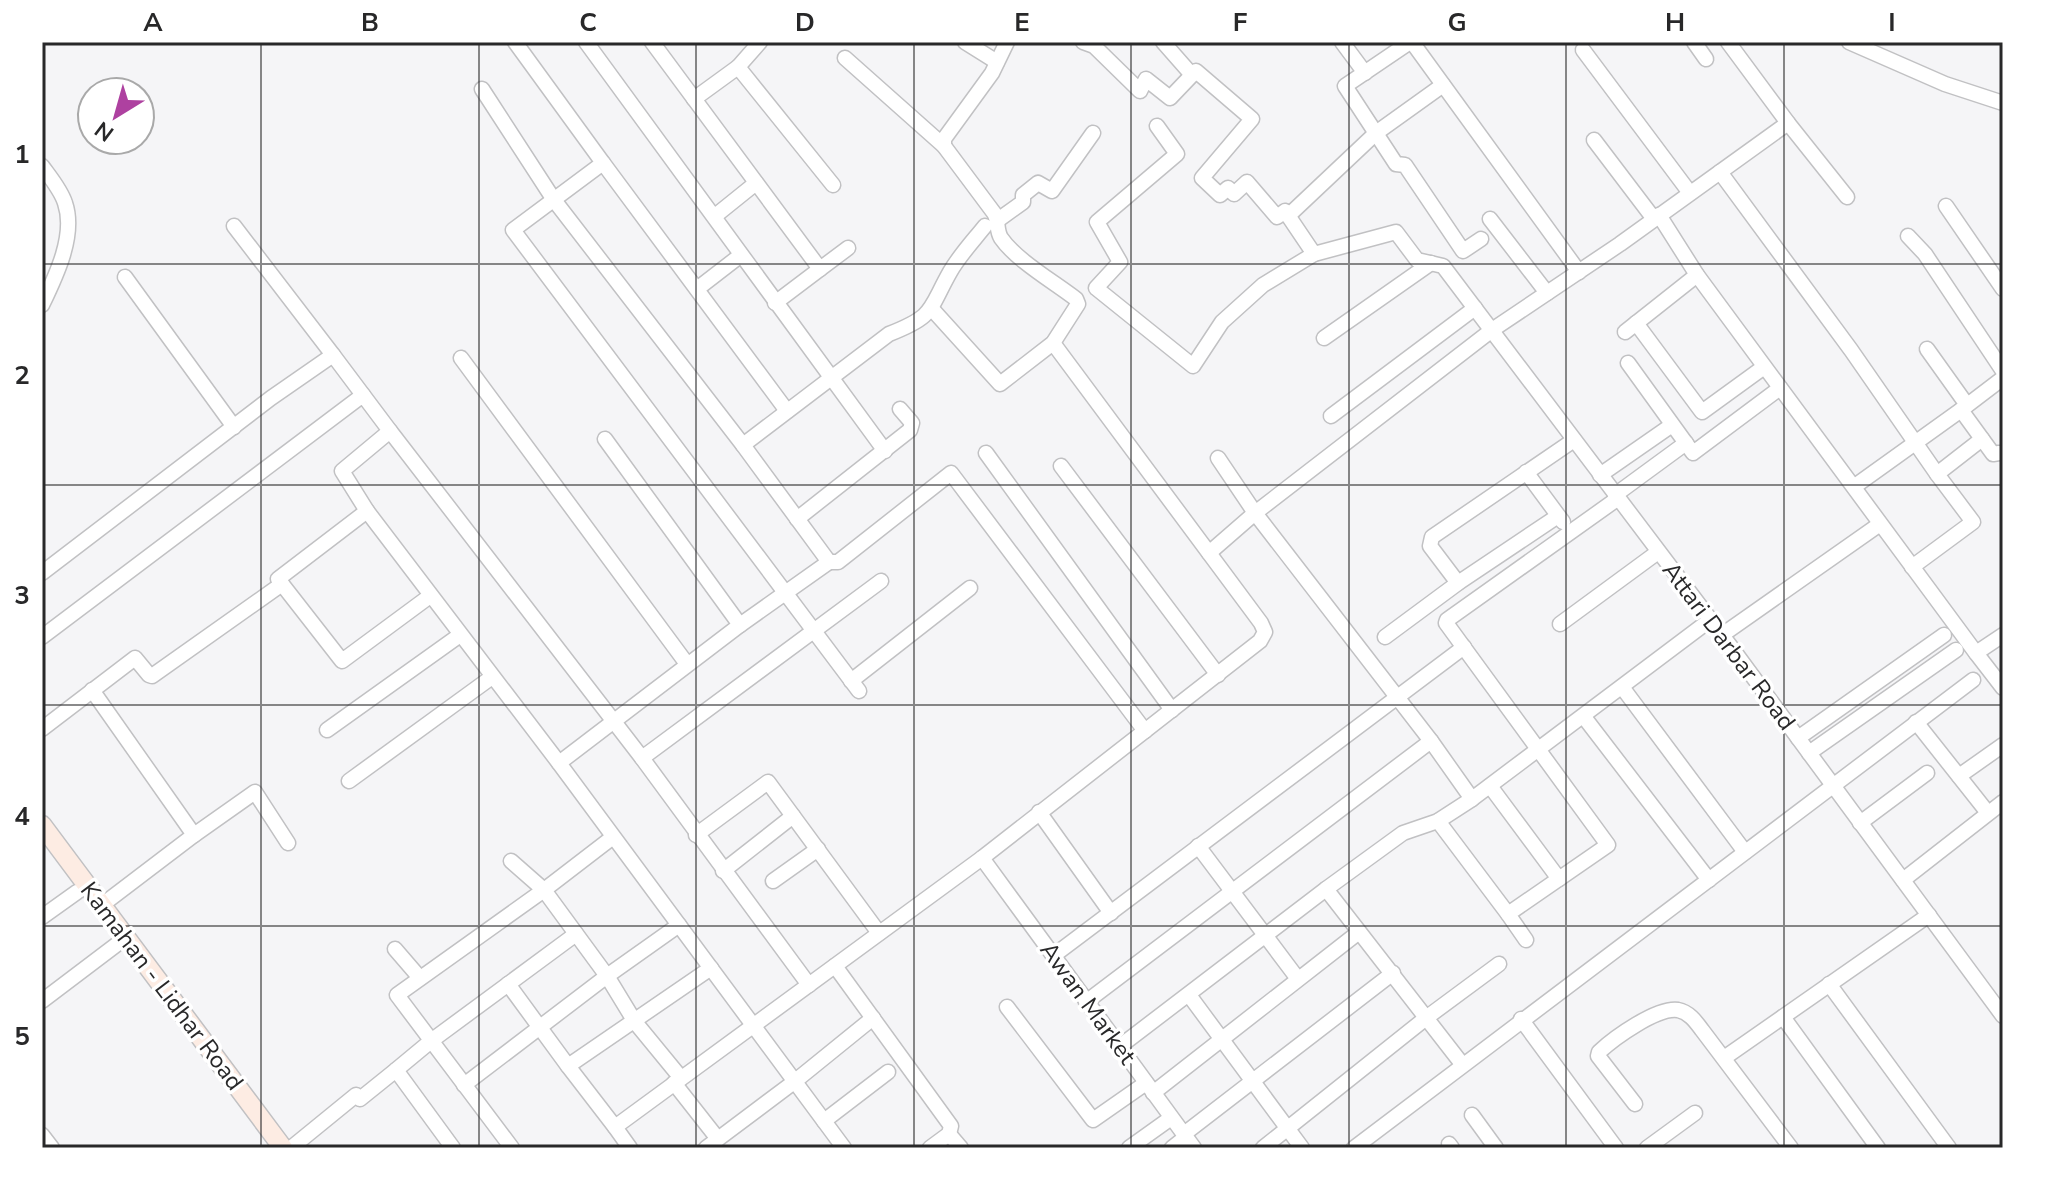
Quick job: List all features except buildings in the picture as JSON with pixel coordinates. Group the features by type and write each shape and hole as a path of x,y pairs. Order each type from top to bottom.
{"main road":[{"name":"Kamahan - Lidhar Road","path":"42,825 283,1148"},
{"name":"Kamahan - Lidhar Road","path":"42,846 267,1148"}],"street":[{"path":"515,42 787,411"},
{"path":"586,42 885,451"},
{"path":"652,42 820,269"},
{"path":"694,99 738,67 760,42"},
{"path":"965,42 997,62"},
{"path":"944,146 944,139 997,62 1007,42"},
{"path":"1083,42 1094,46 1140,91 1146,79 1170,98 1196,71 1252,119 1202,178 1220,195 1228,188 1234,194 1247,182 1277,217 1285,211 1314,254 1263,285 1222,322 1193,366 1096,288"},
{"path":"1163,42 1192,75"},
{"path":"1342,42 1365,73"},
{"path":"1481,239 1463,251 1405,165 1396,164 1345,86 1411,42 1579,272"},
{"path":"1694,42 1706,59"},
{"path":"1728,42 1847,197"},
{"path":"1849,42 1945,84 2001,100"},
{"path":"1583,50 1690,193"},
{"path":"845,58 944,146 1001,237 1076,299 1078,304"},
{"path":"738,67 833,185"},
{"path":"1288,216 1376,133 1443,85"},
{"path":"482,89 554,200 829,562"},
{"path":"1209,553 1255,513 1492,330 1788,123"},
{"path":"932,309 1000,384 1053,343 1078,304 1120,262 1097,222 1177,154 1157,126"},
{"path":"743,445 889,334 914,324 932,309 951,270 992,223 1023,202 1023,195 1038,183 1052,191 1093,133"},
{"path":"1594,140 1657,217 1764,367 2003,688"},
{"path":"603,163 513,230 855,686 970,588"},
{"path":"42,166 64,200 70,220 58,269 42,305"},
{"path":"1720,172 1973,522 1912,567"},
{"path":"715,216 756,183"},
{"path":"1946,206 2003,289"},
{"path":"1490,219 1547,293"},
{"path":"234,226 642,758 809,985"},
{"name":"Attari Darbar Road","path":"1314,254 1396,232 1417,260 1443,266 1722,635 2003,1016"},
{"path":"1908,236 1925,254 2003,371"},
{"path":"775,303 848,248"},
{"path":"697,289 741,255"},
{"path":"1324,338 1431,263"},
{"path":"1697,275 1630,328 1702,412 1764,367"},
{"path":"125,277 234,427"},
{"path":"1331,416 1475,308"},
{"path":"615,1127 982,858 1260,641 1265,632 1053,343"},
{"path":"1927,349 1982,439 1993,454 2002,453"},
{"path":"42,573 333,355"},
{"path":"461,358 687,664"},
{"path":"1628,363 1693,453 1780,388"},
{"path":"1855,486 2003,378"},
{"path":"42,637 363,395"},
{"path":"797,519 913,427 900,409"},
{"path":"1600,475 1672,425"},
{"path":"390,431 342,471 367,511 559,763 844,1148"},
{"path":"605,439 740,625"},
{"path":"1937,474 1982,439"},
{"path":"1458,583 1430,546 1432,537 1574,440"},
{"path":"1508,914 1608,845 1446,623 1447,620 1570,532 1686,443"},
{"path":"986,453 1172,710"},
{"path":"1218,458 1255,513 1472,799"},
{"path":"1061,466 1218,675"},
{"path":"1526,472 1570,532"},
{"path":"559,763 784,592 829,562 838,562 951,473 1145,731"},
{"path":"367,511 278,579 342,661 430,596"},
{"path":"1385,637 1458,583 1558,516"},
{"path":"1722,635 1880,524"},
{"path":"1560,624 1658,552"},
{"path":"642,758 881,581"},
{"path":"42,729 135,658 152,676 282,584"},
{"path":"1119,1047 1403,833 1438,821 1472,799 1710,620"},
{"path":"327,730 460,635"},
{"path":"1798,738 1944,635"},
{"path":"1976,653 2003,635"},
{"path":"1053,956 1464,647"},
{"path":"1809,753 1956,650"},
{"path":"349,781 492,677"},
{"path":"1354,1148 1973,680"},
{"path":"1622,687 1745,852"},
{"path":"92,690 194,835"},
{"path":"1584,717 1709,880"},
{"path":"1916,722 1988,813"},
{"path":"1086,1002 1431,741"},
{"path":"1959,776 2003,745"},
{"path":"1860,823 1927,773"},
{"path":"696,835 768,782 879,933"},
{"path":"1490,786 1559,879"},
{"path":"102,905 255,792 288,843"},
{"path":"1903,880 2003,802"},
{"path":"1039,812 1111,913"},
{"path":"723,871 793,816"},
{"path":"1438,821 1526,940"},
{"path":"512,1148 397,995 613,837"},
{"path":"1198,846 1298,979"},
{"path":"773,881 818,849"},
{"name":"Awan Market","path":"982,858 1188,1140"},
{"path":"511,861 544,890 607,976 635,1022 678,1081 712,1144 873,1018"},
{"path":"1326,889 1462,1064"},
{"path":"42,917 77,892"},
{"path":"1724,1058 1929,915"},
{"path":"464,1085 679,925"},
{"path":"1007,1007 1093,1120 1222,1040 1359,932"},
{"path":"291,1148 356,1095 360,1099 431,1041 576,934"},
{"path":"42,1001 116,945"},
{"path":"395,949 420,978"},
{"path":"1263,1148 1499,964"},
{"path":"835,966 951,1126 949,1134 930,1148"},
{"path":"568,1066 711,968"},
{"path":"1172,1148 1188,1140 1254,1083 1393,973"},
{"path":"508,984 630,1148"},
{"path":"1829,984 1949,1148"},
{"path":"1189,995 1302,1148"},
{"path":"1635,1104 1598,1056 1599,1052 1650,1017 1666,1010 1681,1010 1691,1016 1791,1148"},
{"path":"1783,1017 1878,1148"},
{"path":"1521,1019 1616,1148"},
{"path":"396,1070 453,1148"},
{"path":"824,1121 888,1072"},
{"path":"1647,1148 1668,1142 1695,1113"},
{"path":"1472,1115 1496,1148"},
{"path":"1129,1148 1171,1118"},
{"path":"949,1134 961,1148"},
{"path":"42,1135 52,1148"}]}
